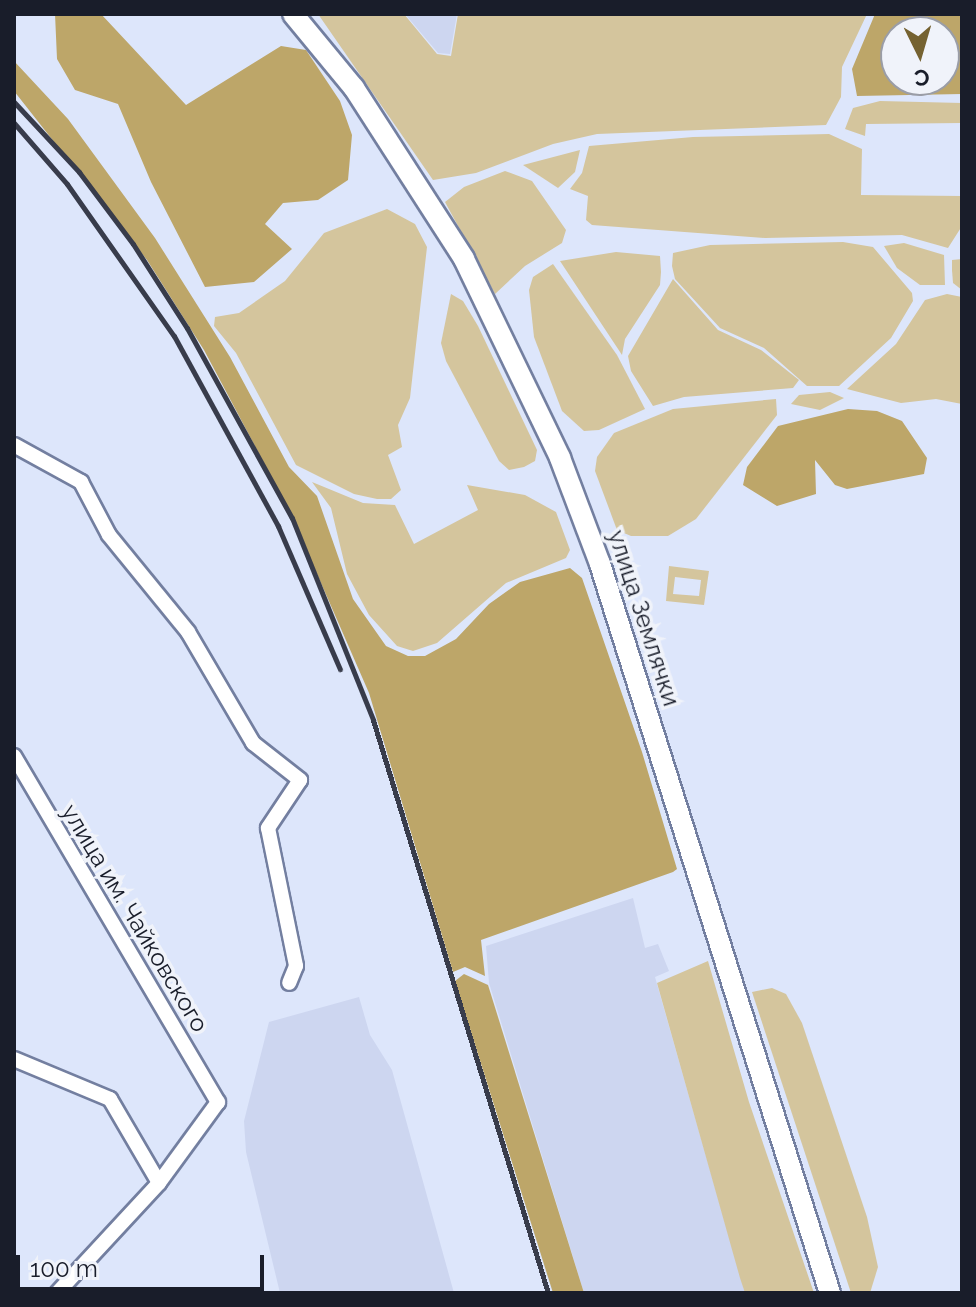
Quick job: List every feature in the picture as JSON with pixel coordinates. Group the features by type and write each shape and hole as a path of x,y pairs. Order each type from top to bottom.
{"main road":[{"name":"улица Землячки","path":"293,14 354,88 464,259 560,458 605,578 830,1293"}],"street":[{"path":"14,445 81,482 109,535 188,632 253,743 300,780 268,828 296,966 289,983"},
{"name":"улица им. Чайковского","path":"14,756 218,1102 159,1183"},
{"path":"14,1059 110,1099 159,1183 57,1293"}],"shaded area":[{"path":"55,14 101,14 186,105 281,46 306,50 340,101 352,135 348,180 318,200 283,203 265,224 292,249 254,282 205,287 151,182 118,104 75,90 57,59"},
{"path":"318,14 404,14 437,54 451,56 458,14 867,14 842,67 841,97 826,125 597,134 553,144 476,173 433,180"},
{"path":"405,14 457,14 450,54 438,53"},
{"path":"875,14 962,14 962,94 960,16 880,16 880,96 857,96 852,69"},
{"path":"14,61 68,119 155,238 230,357 289,467 317,496 353,599 386,646 408,656 425,656 456,639 489,604 520,582 570,568 582,578 642,752 677,869 481,940 485,976 465,967 453,972 369,693 290,512 204,350 147,260 14,91"},
{"path":"880,101 962,103 962,123 866,124 865,136 845,129 853,108"},
{"path":"829,134 862,149 861,195 962,196 962,226 948,248 902,235 765,238 592,225 586,220 588,196 570,189 582,173 589,146 693,137"},
{"path":"580,150 575,172 558,188 523,165"},
{"path":"505,171 532,181 566,230 562,243 525,266 495,294 445,202 464,187"},
{"path":"387,209 415,224 427,247 410,398 398,425 402,447 388,455 401,490 391,499 377,499 354,494 296,465 236,353 214,326 215,317 239,313 285,281 324,233"},
{"path":"843,242 873,247 912,293 913,301 891,338 839,386 807,386 764,348 720,328 675,279 672,266 673,253 710,245"},
{"path":"904,243 944,255 945,285 920,285 897,268 884,246"},
{"path":"616,252 660,256 661,272 660,285 625,339 622,355 560,261"},
{"path":"962,259 962,290 953,283 952,260"},
{"path":"553,264 617,355 645,409 599,430 584,431 562,411 534,337 529,290 533,277"},
{"path":"673,279 718,330 761,350 799,380 793,388 684,397 653,406 631,371 628,356"},
{"path":"451,294 463,301 478,326 537,450 535,461 524,467 509,470 499,461 446,361 441,343"},
{"path":"947,294 962,297 962,404 936,399 901,403 847,389 896,344 925,300"},
{"path":"830,392 844,398 820,410 791,404 799,395"},
{"path":"776,399 777,415 696,519 668,536 631,536 617,530 595,471 597,457 614,433 673,409"},
{"path":"848,409 877,411 902,421 927,458 924,474 847,489 835,485 815,460 816,494 777,506 743,485 747,467 778,426"},
{"path":"312,482 363,503 395,505 414,544 478,510 467,485 525,495 556,512 570,550 566,558 506,583 437,643 413,651 397,646 369,615 347,574 331,508"},
{"path":"669,566 709,571 704,605 666,601","holes":["675,577 701,580 699,596 673,594"]},
{"path":"633,898 645,948 658,944 669,971 655,977 745,1293 584,1293 489,983 486,946"},
{"path":"708,961 749,1102 814,1293 745,1293 740,1278 657,983"},
{"path":"464,974 488,985 584,1293 553,1293 455,981"},
{"path":"772,988 786,994 802,1023 867,1217 878,1267 870,1293 851,1293 752,992"},
{"path":"359,997 370,1035 392,1070 454,1293 280,1293 246,1152 244,1121 269,1022"}],"railway":[{"path":"14,102 79,172 133,244 187,328 292,518 373,720 548,1293"},
{"path":"14,123 67,184 174,336 278,526 340,669"}]}
